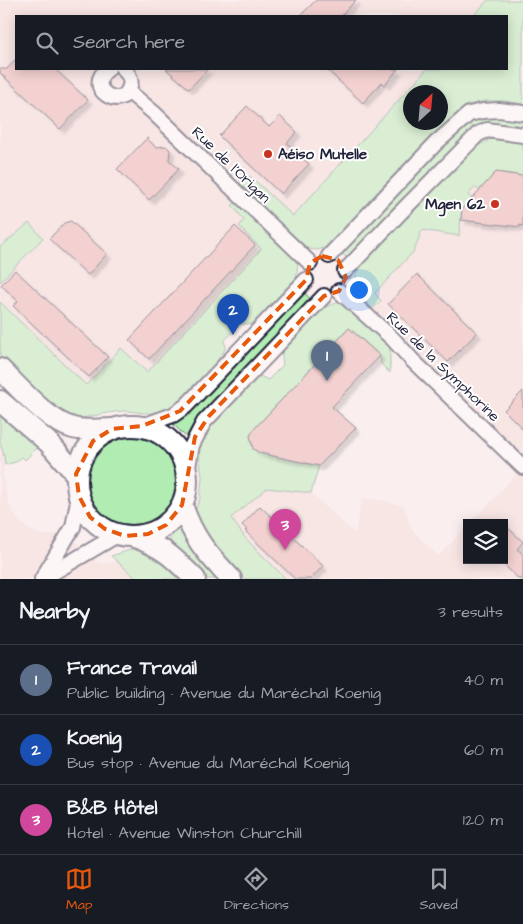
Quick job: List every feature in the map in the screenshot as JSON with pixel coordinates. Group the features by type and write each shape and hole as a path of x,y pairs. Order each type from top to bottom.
{"main road":[{"path":"0,369 42,408 66,425 91,430 112,429 127,425 142,426 158,432 172,442 182,456 187,472 187,489 182,505 173,518 162,528 148,534 125,535"},
{"path":"0,401 49,443 76,474"},
{"path":"112,429 100,436 87,448 76,474 79,496 87,513 97,524 162,549 195,579"},
{"path":"182,505 191,530 201,546 231,579"}],"street":[{"path":"107,70 102,75 100,86 105,94 114,98 124,95 128,91 131,82 130,77 124,70"},
{"name":"Rue de l'Origan","path":"128,91 154,113 310,263"},
{"path":"329,256 436,143 469,114 499,110 523,113"},
{"path":"345,271 478,134 487,130 523,135"},
{"path":"329,256 338,260 345,271 346,277 340,291 324,296 313,291 306,280 306,274 310,263 316,258 329,256"},
{"path":"142,426 173,414 186,406 306,280"},
{"name":"Rue de la Symphorine","path":"340,291 392,338 412,360 523,467"},
{"path":"187,472 192,445 204,422 324,296"},
{"path":"79,496 73,527 42,579 125,535"}],"highlighted area":[{"path":"322,256 338,260 346,277 339,291 324,296 209,416 195,437 182,505 166,525 148,534 125,536 105,529 90,517 79,496 76,474 93,441 112,429 142,426 180,411 306,280 310,263"}],"shaded area":[{"path":"0,0 152,0 155,2 157,0 488,0 474,15 15,15 15,70 426,70 412,85 403,85 403,95 293,216 279,204 241,183 242,197 232,205 244,220 239,226 261,249 146,372 121,348 86,385 0,302 0,282 43,238 29,223 0,247"},
{"path":"496,172 523,176 523,467 367,316 380,301 375,293 414,251 422,230 462,209 468,195 475,187 479,190"},
{"path":"0,443 4,456 3,476 9,504 17,518 28,529 41,535 56,535 61,530 69,535 96,561 100,563 118,561 137,579 0,579"},
{"path":"523,467 523,579 286,579 246,539 231,518 267,488 311,493 355,534 362,498 385,501 404,506 412,530 438,556 463,531 463,564 508,564 508,519 475,519"}],"green space":[{"path":"488,0 523,0 523,104 504,101 484,101 465,106 448,123 448,85 412,85 426,70 508,70 508,15 474,15"},
{"path":"403,95 403,130 440,130 386,183 329,246 318,250 308,249 240,183 250,176 293,216"},
{"path":"484,115 523,118 523,126 496,124 471,131 348,259 342,253 460,128 472,119"},
{"path":"491,139 523,143 523,176 496,172 479,191 475,187 468,195 472,198 462,209 459,236 422,230 414,251 375,293 381,301 373,309 360,296 356,288 355,277 357,270 462,159 479,145"},
{"path":"237,202 298,261 295,282 255,324 241,324 224,341 226,347 215,364 189,394 170,409 153,413 127,411 81,418 71,416 38,394 0,357 0,302 86,385 121,348 147,372 261,249 239,226 244,220 232,205"},
{"path":"29,223 43,238 0,282 0,247"},
{"path":"305,293 311,300 196,419 186,437 172,423 190,411"},
{"path":"336,303 346,305 390,347 390,373 381,364 380,356 349,328 254,429 251,442 260,453 319,466 311,493 267,488 231,518 246,539 286,579 241,579 204,538 194,514 200,498 202,477 199,452 202,432 258,375 268,380 283,365 281,350 322,308"},
{"path":"0,411 38,447 25,460 22,457 16,462 5,465 0,443"},
{"path":"132,435 149,439 164,448 173,463 177,480 173,497 164,512 149,521 132,525 115,521 100,512 91,497 87,480 91,463 100,448 115,439"},
{"path":"179,529 183,530 194,553 218,579 207,579 170,541 170,538"},
{"path":"133,549 153,555 184,579 137,579 111,556"}],"building":[{"path":"316,0 356,0 342,15 301,15"},
{"path":"15,60 15,70 56,70 88,100 60,129 0,73 0,69 7,69"},
{"path":"167,70 207,70 189,89"},
{"path":"327,70 397,70 385,85 382,82 363,103"},
{"name":"Aéiso Mutelle","path":"247,106 269,127 280,116 297,132 287,143 309,164 281,194 219,136"},
{"path":"147,138 155,147 166,146 170,150 169,160 179,169 149,200 117,169"},
{"name":"Mgen 62","path":"496,172 523,176 523,226 461,220 462,209"},
{"path":"71,221 107,254 88,275 49,239 64,223"},
{"path":"235,226 255,245 149,359 129,340"},
{"path":"15,270 108,357 89,377 13,306 18,301 1,285"},
{"path":"417,274 477,333 448,362 388,304"},
{"path":"349,328 380,356 332,407 356,428 319,466 260,453 253,449 250,436 254,429"},
{"path":"523,391 523,429 504,410"},
{"path":"260,506 323,566 311,579 295,579 245,531 247,530 242,525"},
{"path":"508,528 523,542 517,549 523,554 523,579 519,579 504,565 508,564"}],"place":[{"name":"Aéiso Mutelle","path":"268,154"},
{"name":"Mgen 62","path":"495,204"},
{"name":"Koenig","path":"233,335"},
{"name":"France Travail","path":"327,381"},
{"name":"B&B Hôtel","path":"285,550"}]}
